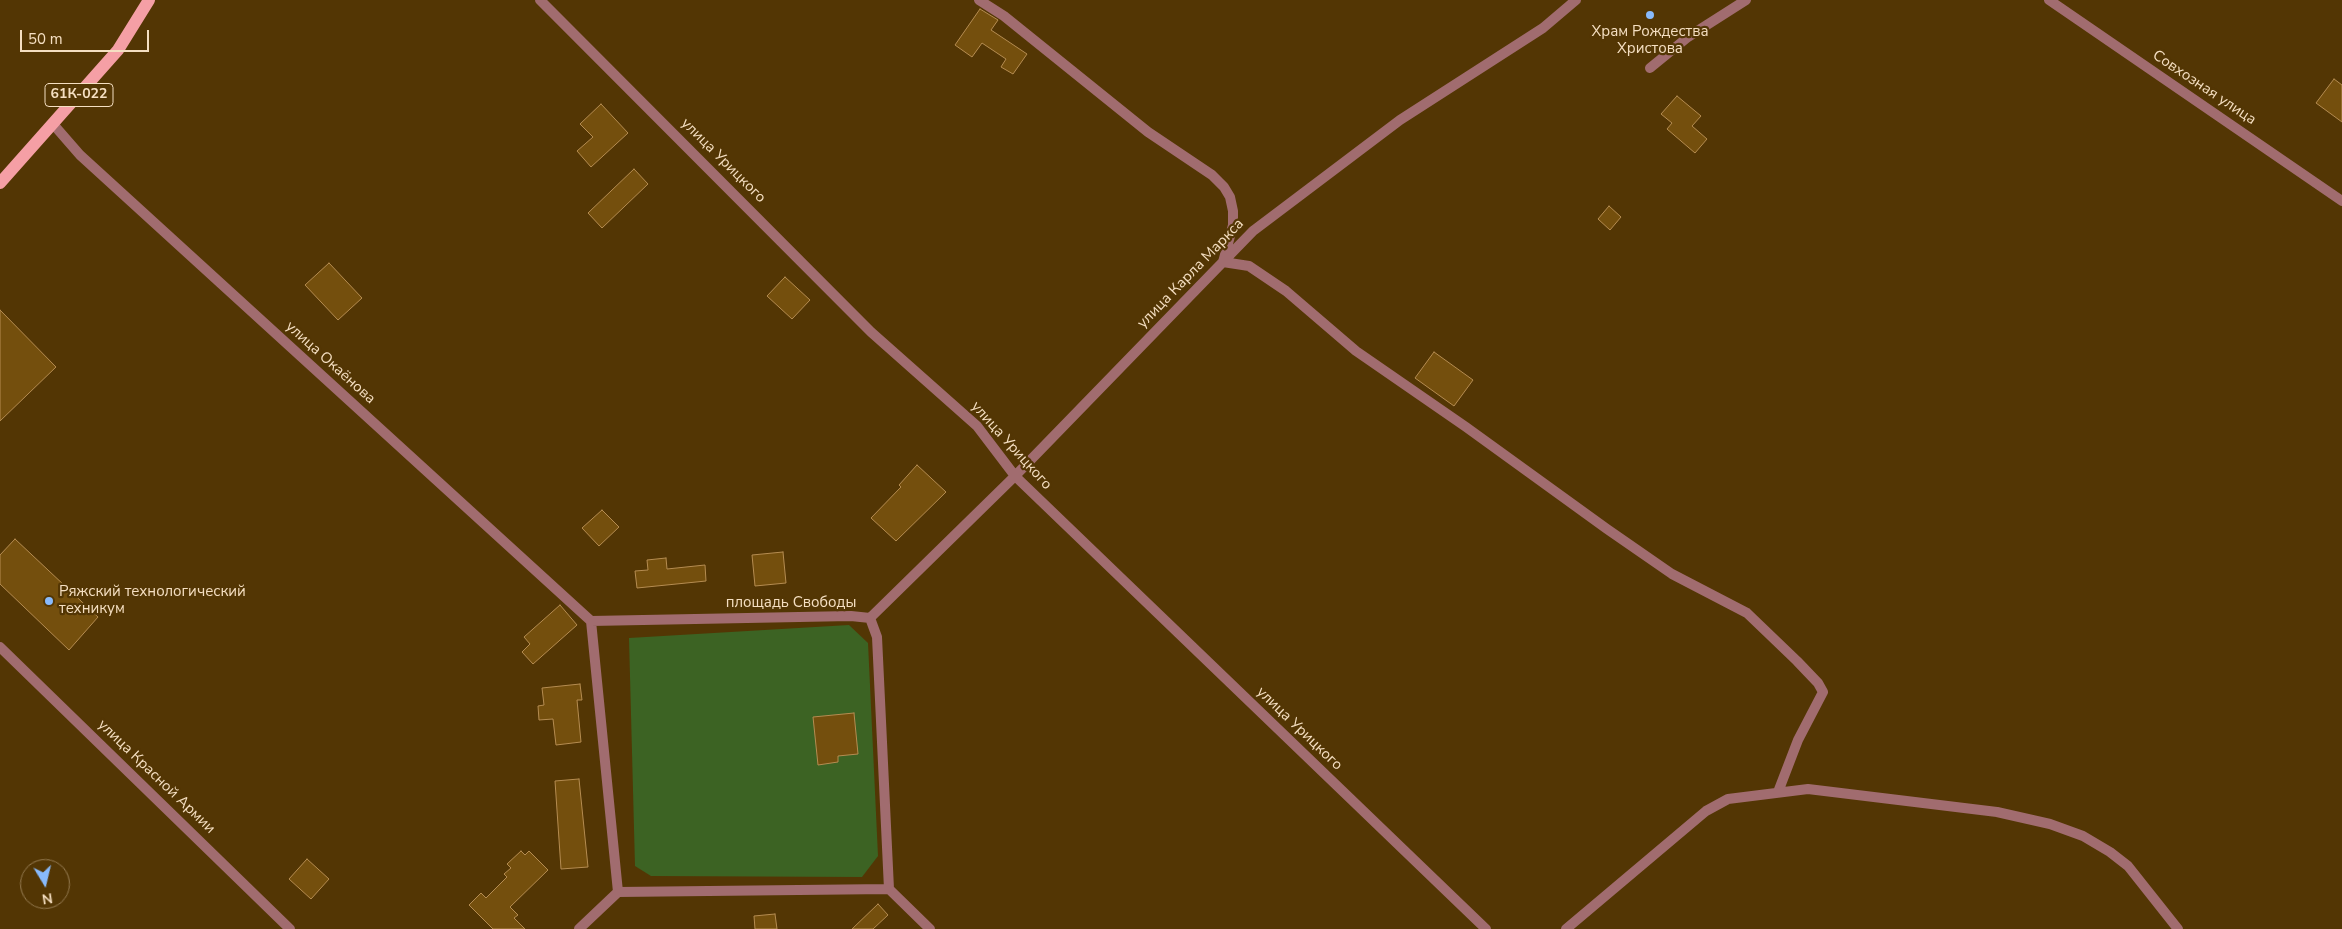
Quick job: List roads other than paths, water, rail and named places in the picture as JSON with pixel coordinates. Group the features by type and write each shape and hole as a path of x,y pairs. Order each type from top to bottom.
{"main road":[{"name":"61К-022","path":"0,183 118,50 149,0"}],"street":[{"name":"улица Урицкого","path":"540,0 872,332 977,426 1015,476 1486,929"},
{"path":"979,0 1004,16 1141,127 1212,176 1224,187 1230,197 1233,225 1223,262 1249,266 1286,291 1356,351 1672,574 1747,613 1776,641 1818,683 1823,692 1798,740 1778,792"},
{"name":"улица Карла Маркса","path":"870,618 1015,476 1253,231 1400,120 1543,28 1576,0"},
{"path":"1650,68 1688,37 1746,0"},
{"name":"Совхозная улица","path":"2049,0 2342,201"},
{"name":"улица Окаёнова","path":"52,124 80,155 591,620"},
{"name":"площадь Свободы","path":"591,620 851,616 870,618 877,637 889,889"},
{"path":"591,620 618,892"},
{"name":"улица Красной Армии","path":"0,647 290,929"},
{"path":"1566,929 1706,811 1728,799 1808,789 1864,794 1997,812 2050,824 2083,836 2110,852 2128,866 2178,929"},
{"path":"579,929 618,892 889,889 930,929"}],"place":[{"name":"Храм Рождества Христова","path":"1650,15"},
{"name":"Ряжский технологический техникум","path":"49,601"}]}
